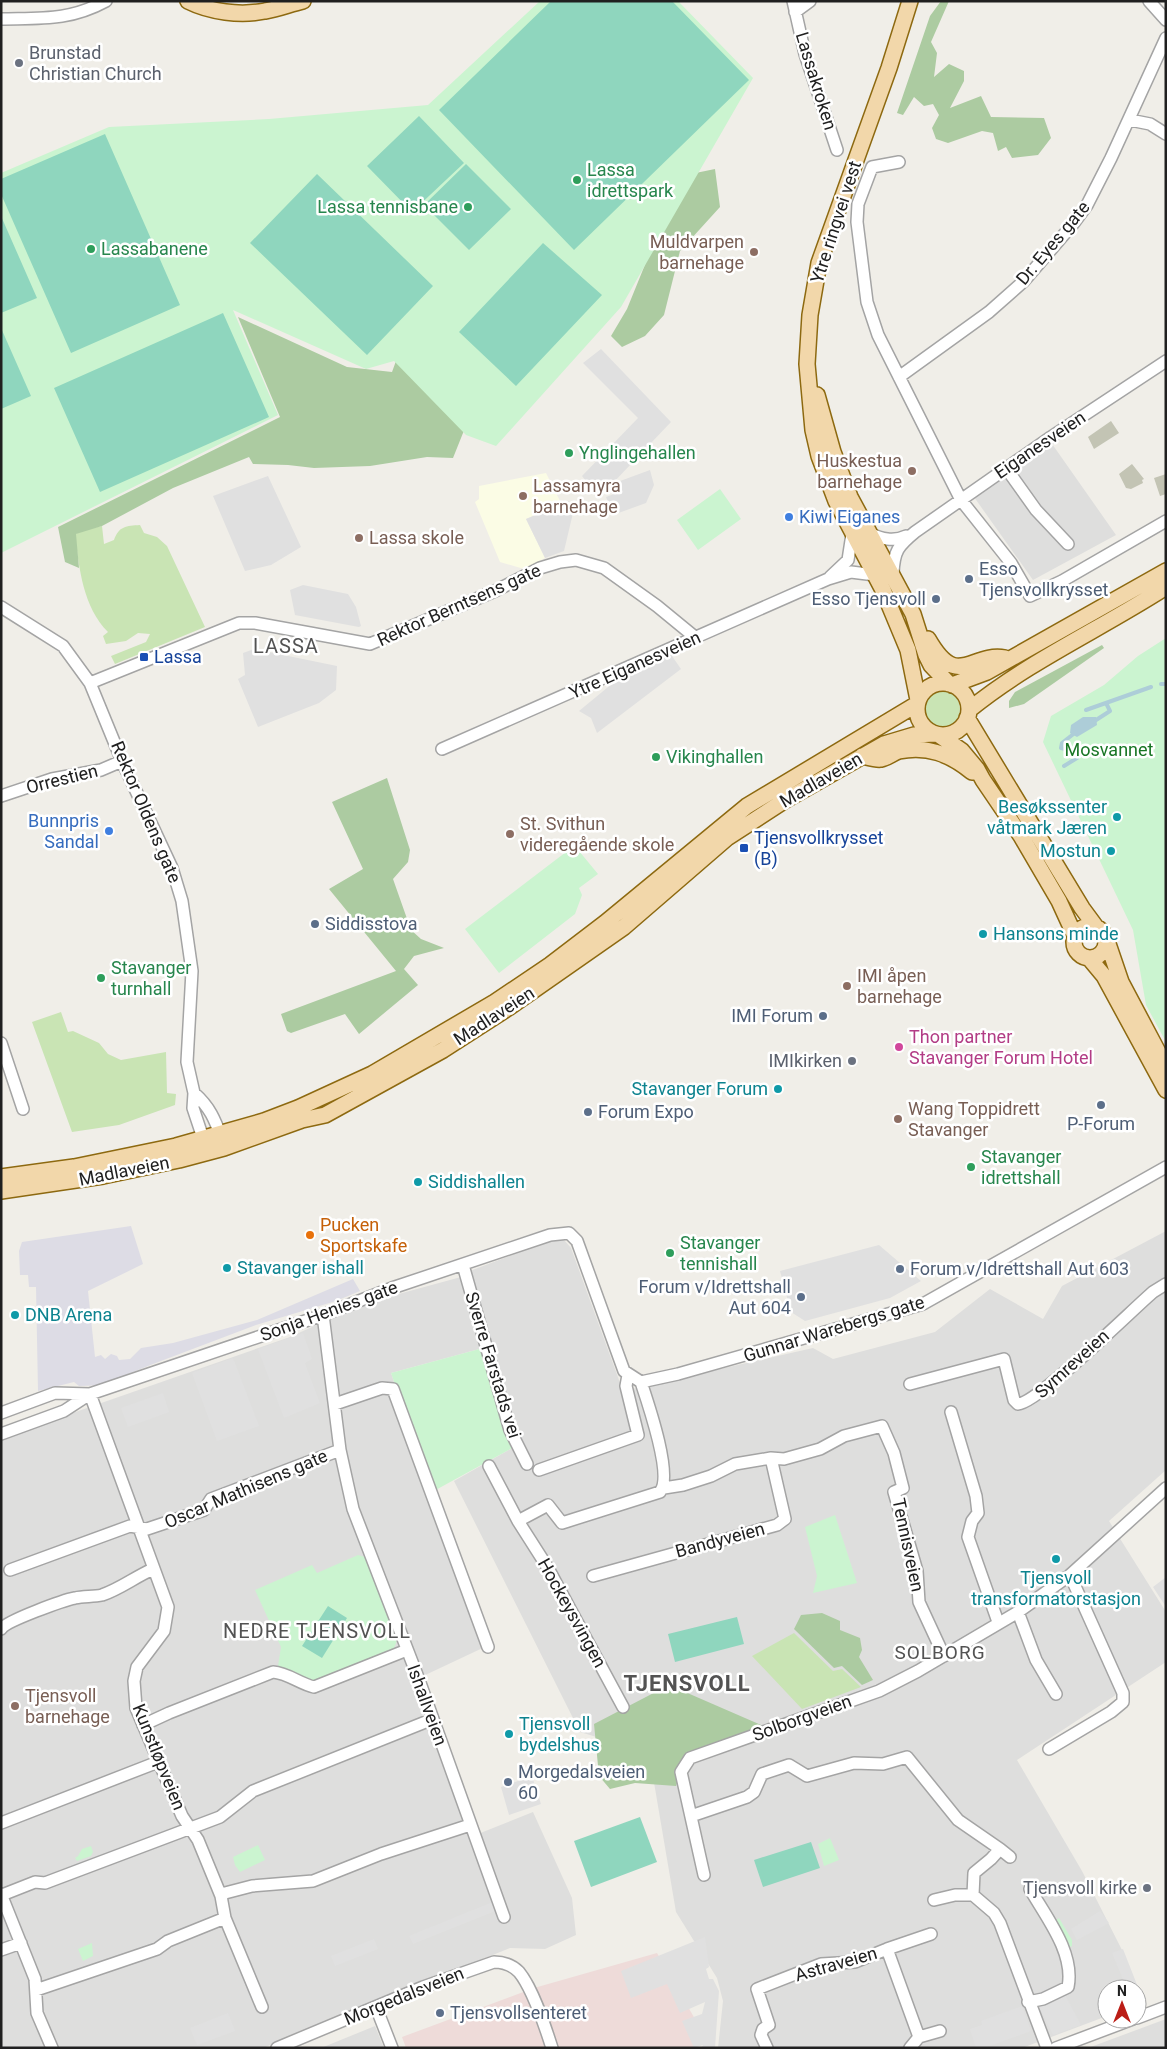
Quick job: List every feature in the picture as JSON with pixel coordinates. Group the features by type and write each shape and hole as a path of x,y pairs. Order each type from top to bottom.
{"main road":[{"path":"188,1 211,10 233,12 265,11 303,1"},
{"path":"236,1 285,5"},
{"name":"Ytre ringvei vest","path":"910,1 889,68 819,264 810,315 807,364 813,430 830,486 852,534 875,575 908,650 917,702"},
{"name":"Ytre ringvei vest","path":"920,1 828,261 817,305 814,329 815,378 824,422 850,497 893,573 913,614 931,665 950,684"},
{"path":"1166,571 987,672 950,684 934,684 926,688 917,702 917,717 921,724 970,760 1021,836 1059,901 1075,936 1077,951 1089,958 1104,976 1166,1090"},
{"path":"937,735 956,732 968,714 1006,681 1122,615 1166,587"},
{"path":"913,614 935,652 950,664 969,666 995,656 1010,659"},
{"path":"950,684 965,695 968,714 1077,900 1101,932 1121,982 1166,1067"},
{"name":"Madlaveien","path":"1,1177 74,1167 176,1146 220,1134 281,1114 372,1074 495,1002 580,943 747,806 917,702"},
{"name":"Madlaveien","path":"1,1191 103,1176 224,1148 302,1120 325,1115 443,1050 508,1008 616,932 727,838 815,782 894,740 914,735 937,735"},
{"path":"862,756 881,759 890,754 910,749 934,750 959,761 983,780"},
{"path":"1075,936 1081,929 1101,932"},
{"path":"1089,958 1102,952 1101,932"}],"street":[{"path":"1,18 69,16 85,12 106,1"},
{"name":"Lassakroken","path":"810,1 794,7 805,54 837,150"},
{"path":"1149,1 1166,20"},
{"name":"Dr. Eyes gate","path":"899,377 974,323 1024,280 1088,205 1130,120 1166,38"},
{"path":"1130,120 1150,124 1166,134"},
{"path":"899,162 872,167 858,204 857,222 867,302 878,336 961,500 1012,563 1030,596 1062,581 1166,521"},
{"name":"Eiganesveien","path":"893,573 894,557 899,545 915,532 1006,468 1166,361"},
{"path":"1006,468 1036,510 1068,544"},
{"name":"Eiganesveien","path":"869,533 882,538 897,540 915,532"},
{"name":"Ytre Eiganesveien","path":"828,579 848,560 852,534"},
{"name":"Rektor Berntsens gate","path":"90,683 239,623 255,623 370,644 472,601 540,568 567,561 584,561 604,568 658,606 696,638"},
{"name":"Ytre Eiganesveien","path":"442,749 828,579 852,572 875,575"},
{"name":"Rektor Oldens gate","path":"1,607 63,646 90,683 122,761 172,868 182,901 192,971 187,1062 194,1094 193,1108 203,1138"},
{"name":"Orrestien","path":"1,796 52,779 101,770 122,761"},
{"path":"1,1043 22,1108"},
{"path":"194,1094 205,1103 214,1116 224,1148"},
{"path":"203,1138 224,1148"},
{"name":"Gunnar Warebergs gate","path":"641,1382 828,1332 923,1304 1166,1167"},
{"name":"Sonja Henies gate","path":"1,1434 64,1411 90,1394 322,1315 392,1288 550,1235 568,1232 578,1241 618,1355 628,1375"},
{"name":"Sverre Farstads vei","path":"463,1265 510,1430 527,1464"},
{"name":"Symreveien","path":"910,1384 1004,1359 1014,1400 1018,1404 1027,1403 1055,1381 1153,1292 1166,1284"},
{"name":"Ishallveien","path":"322,1315 340,1450 353,1509 433,1719 504,1917"},
{"path":"518,1521 548,1505 562,1523 654,1496 664,1488 664,1477 653,1420 641,1382 628,1375 626,1386 638,1435 538,1470"},
{"path":"335,1404 382,1388 393,1389 488,1647"},
{"name":"Sonja Henies gate","path":"1,1413 55,1393 90,1394"},
{"name":"Kunstløpveien","path":"90,1394 168,1607 164,1631 137,1667 134,1680 136,1708 182,1816 198,1840 221,1896 225,1918 262,2007"},
{"path":"951,1412 976,1496 978,1513 972,1521 968,1537 998,1622"},
{"name":"Tennisveien","path":"664,1488 683,1485 711,1476 735,1464 771,1458 784,1459 811,1452 844,1436 882,1426 894,1453 903,1488 894,1492 916,1571 920,1602 944,1656"},
{"name":"Oscar Mathisens gate","path":"10,1570 130,1526 147,1529 204,1510 211,1499 340,1450"},
{"name":"Bandyveien","path":"593,1576 777,1525 785,1519 771,1458"},
{"name":"Hockeysvingen","path":"489,1466 518,1521 548,1568 623,1707"},
{"name":"Solborgveien","path":"704,1875 681,1772 690,1758 879,1691 944,1656 998,1622 1018,1612 1070,1575 1166,1488"},
{"path":"1,1629 11,1622 74,1598 101,1595 123,1586 130,1580 153,1569"},
{"path":"1049,1749 1111,1712 1124,1702 1123,1693 1070,1575"},
{"path":"1018,1612 1036,1660 1056,1694"},
{"path":"144,1725 169,1712 274,1672 280,1672 302,1685 314,1687 407,1650"},
{"path":"52,2048 38,2013 35,1979 1,1894 35,1882 45,1883 180,1831 191,1829 220,1817 253,1791 433,1719"},
{"path":"691,1816 747,1798 754,1792 766,1772 789,1765 807,1776 854,1762 883,1764 907,1757 958,1820 1010,1857"},
{"path":"1,1823 158,1762"},
{"path":"221,1896 225,1893 252,1886 313,1881 367,1859 470,1824"},
{"path":"973,1895 974,1873 991,1860 1000,1849"},
{"path":"1028,2002 1043,1999 1068,1987 1069,1982 1067,1961 1062,1946 1030,1890"},
{"path":"934,1900 955,1895 973,1895 994,1913 1000,1923 1028,2002 1047,2048"},
{"path":"36,1990 157,1949 168,1942 225,1918"},
{"path":"887,1949 931,1934"},
{"path":"1,1950 21,1944"},
{"name":"Astraveien","path":"767,2048 761,2035 763,2029 769,2025 757,1989 821,1964 855,1962 887,1949 919,2038"},
{"name":"Morgedalsveien","path":"276,2048 478,1966 503,1962 518,1971 526,1983 552,2048"},
{"path":"376,2007 392,2048"},
{"path":"1147,2014 1166,2007"},
{"path":"1056,2048 1106,2029"},
{"path":"910,2048 919,2038 940,2031"}],"shaded area":[{"path":"601,349 671,422 612,484 650,470 654,485 646,503 613,515 606,497 614,494 611,485 599,498 582,476 638,418 583,363"},
{"path":"1111,421 1119,433 1094,449 1088,437"},
{"path":"1050,441 1116,535 1033,580 974,497"},
{"path":"1132,464 1144,479 1142,480 1143,483 1131,489 1126,488 1119,474"},
{"path":"546,473 561,503 526,519 545,558 524,569 500,562 475,502 479,499 479,486"},
{"path":"1166,474 1166,494 1160,496 1154,478"},
{"path":"268,476 301,547 271,565 245,571 213,496"},
{"path":"569,501 573,513 564,551 545,558 526,519"},
{"path":"303,585 348,594 356,607 361,626 295,615 290,590"},
{"path":"254,649 337,666 336,690 319,703 258,727 238,679 245,675 243,653"},
{"path":"672,656 681,669 597,733 591,718 579,711 619,678 659,659"},
{"path":"131,1226 143,1264 88,1291 95,1357 101,1355 105,1359 111,1354 117,1356 119,1360 130,1359 141,1348 173,1343 257,1320 353,1279 360,1291 336,1301 256,1325 108,1382 108,1385 79,1386 74,1382 38,1391 36,1287 29,1287 28,1275 20,1275 19,1251 22,1242"},
{"path":"1166,1231 1166,1470 1109,1521 1166,1612 1166,1662 1017,1760 1082,1871 1122,1950 1129,1979 1097,1979 1097,2020 1022,2048 718,2048 723,2001 717,1978 676,1912 649,1753 580,1732 454,1481 514,1447 470,1271 551,1240 564,1240 571,1248 623,1391 813,1348 833,1359 935,1332 990,1289 1043,1319 1062,1286"},
{"path":"879,1245 921,1281 890,1298 805,1321 791,1312 780,1271"},
{"path":"461,1277 483,1348 391,1373 432,1492 489,1645 421,1677 478,1834 533,1812 572,1898 576,1935 545,1949 510,1948 263,2048 1,2048 1,1438 290,1337 362,1304"},
{"path":"303,1333 312,1359 305,1363 320,1403 284,1418 258,1349"},
{"path":"233,1358 259,1426 217,1441 192,1373"},
{"path":"163,1393 169,1412 128,1427 121,1408"},
{"path":"1166,1577 1166,1607 1153,1587"},
{"path":"532,1776 541,1804 509,1815 501,1787"},
{"path":"495,1901 498,1910 413,1944 409,1936"},
{"path":"1100,1911 1109,1923 1077,1940 1071,1929"},
{"path":"705,1937 709,1967 706,1969 709,1979 713,1979 719,1991 715,2048 701,2048 703,2045 694,2048 682,2021 702,2014 705,2002 680,2013 667,1984 631,1998 621,1971"},
{"path":"374,1939 378,1949 335,1966 331,1956"},
{"path":"1123,1949 1135,1979 1123,1979 1112,1953"},
{"path":"657,1953 695,2019 696,2048 406,2048 402,2037 534,1988"},
{"path":"1065,1995 1081,2025 1053,2035 1039,2007"},
{"path":"1022,2006 1031,2031 984,2048 976,2048 970,2029 982,2025 981,2021"},
{"path":"228,2013 235,2031 197,2045 190,2028"},
{"path":"1166,2019 1166,2048 1088,2048 1139,2029 1147,2029 1147,2026"},
{"path":"375,2026 384,2048 321,2048"}],"green space":[{"name":"Lassabanene","path":"540,1 678,1 753,78 621,307 496,446 466,435 394,361 366,369 233,310 278,415 1,553 1,173 109,127 269,119 428,105"},
{"name":"Lassa idrettspark","path":"551,1 672,1 749,80 574,250 439,110"},
{"path":"941,1 949,1 931,42 937,53 934,77 949,64 964,71 964,81 950,108 981,96 991,117 1044,118 1051,138 1038,155 1012,158 1006,147 998,151 993,133 982,131 948,143 936,139 932,128 939,115 933,104 924,106 914,97 903,115 897,113 930,16"},
{"path":"419,116 464,163 412,212 367,166"},
{"name":"Lassabanene","path":"105,134 180,305 71,353 1,194 1,179"},
{"name":"Lassa tennisbane","path":"466,164 511,209 469,250 424,205"},
{"path":"715,169 720,207 680,251 664,315 645,336 622,347 611,336 627,309 681,176"},
{"name":"Lassabanene","path":"317,174 433,286 367,355 250,243"},
{"path":"1,216 37,298 1,313"},
{"path":"543,243 602,295 516,386 459,332"},
{"path":"223,313 269,417 100,492 54,388"},
{"path":"238,317 347,367 392,372 404,339 467,423 453,458 427,457 370,466 314,468 253,464 249,457 173,488 102,526 76,534 79,568 65,562 58,527 280,417"},
{"path":"1,328 31,396 1,409"},
{"path":"720,489 741,519 698,550 677,520"},
{"path":"140,525 144,533 157,537 167,546 205,627 115,664 111,656 146,642 150,634 138,633 126,641 106,644 103,636 108,632 93,611 84,586 75,534 102,526 104,544 114,540 121,529"},
{"name":"Mosvannet","path":"1166,638 1166,1042 1146,1005 1133,930 1043,742 1051,716 1104,685 1138,656"},
{"path":"1102,645 1104,648 1024,704 1009,708 1009,701 1015,692"},
{"path":"942,691 949,692 955,696 959,702 959,716 955,722 949,726 942,727 935,726 929,722 925,716 924,709 925,702 929,696 935,692"},
{"path":"387,778 410,850 408,862 393,879 411,930 421,939 444,948 414,956 404,969 418,985 359,1034 345,1014 291,1033 287,1031 281,1014 396,971 329,889 363,869 332,802"},
{"path":"579,851 598,874 579,888 582,895 575,914 499,973 465,929 566,852"},
{"path":"61,1012 68,1032 73,1031 99,1043 108,1054 121,1060 166,1052 167,1093 176,1094 175,1105 119,1125 72,1132 32,1022"},
{"path":"483,1348 514,1447 432,1492 391,1373"},
{"path":"835,1515 857,1583 813,1593 817,1576 805,1527"},
{"path":"358,1555 365,1557 398,1638 394,1648 386,1655 315,1682 278,1666 281,1647 255,1590 312,1565 317,1573"},
{"path":"328,1606 347,1618 322,1658 302,1646"},
{"path":"822,1613 840,1621 840,1630 860,1638 862,1650 859,1657 873,1680 862,1685 842,1666 834,1668 794,1629 801,1615"},
{"path":"737,1617 744,1644 675,1662 668,1634"},
{"path":"794,1633 833,1671 842,1669 861,1687 802,1709 752,1656"},
{"path":"669,1685 766,1727 854,1694 683,1764 676,1786 635,1783 610,1789 599,1776 594,1724"},
{"path":"640,1817 657,1862 591,1887 574,1841"},
{"path":"830,1838 839,1860 824,1866 818,1844"},
{"path":"811,1842 820,1868 763,1887 754,1860"},
{"path":"258,1845 265,1860 240,1872 235,1865 233,1857"},
{"path":"91,1846 93,1852 91,1856 77,1861 75,1858 82,1849"},
{"path":"1059,1918 1072,1940 1072,1946 1067,1948 1053,1922"},
{"path":"92,1943 93,1956 83,1961 78,1949"}],"water":[{"path":"1083,717 1096,717 1097,725 1077,737 1070,733 1071,725"}],"waterway":[{"path":"1161,684 1166,684"},
{"path":"1086,710 1151,687"},
{"path":"1093,722 1110,711 1106,703"},
{"path":"1064,766 1077,758 1073,751 1061,748 1062,743 1076,732"}],"place":[{"name":"Brunstad Christian Church","path":"19,63"},
{"name":"Lassa idrettspark","path":"577,180"},
{"name":"Lassa tennisbane","path":"468,207"},
{"name":"Lassabanene","path":"91,249"},
{"name":"Muldvarpen barnehage","path":"754,252"},
{"name":"Ynglingehallen","path":"569,453"},
{"name":"Huskestua barnehage","path":"912,471"},
{"name":"Lassamyra barnehage","path":"523,496"},
{"name":"Kiwi Eiganes","path":"789,517"},
{"name":"Lassa skole","path":"359,538"},
{"name":"Esso Tjensvollkrysset","path":"969,579"},
{"name":"Esso Tjensvoll","path":"936,599"},
{"name":"Lassa","path":"144,657"},
{"name":"Vikinghallen","path":"656,757"},
{"name":"Besøkssenter våtmark Jæren","path":"1117,817"},
{"name":"Bunnpris Sandal","path":"109,831"},
{"name":"St. Svithun videregående skole","path":"510,834"},
{"name":"Tjensvollkrysset (B)","path":"744,848"},
{"name":"Mostun","path":"1111,851"},
{"name":"Siddisstova","path":"315,924"},
{"name":"Hansons minde","path":"983,934"},
{"name":"Stavanger turnhall","path":"101,978"},
{"name":"IMI åpen barnehage","path":"847,986"},
{"name":"IMI Forum","path":"823,1016"},
{"name":"Thon partner Stavanger Forum Hotel","path":"899,1047"},
{"name":"IMIkirken","path":"852,1061"},
{"name":"Stavanger Forum","path":"778,1089"},
{"name":"P-Forum","path":"1101,1105"},
{"name":"Forum Expo","path":"588,1112"},
{"name":"Wang Toppidrett Stavanger","path":"898,1119"},
{"name":"Stavanger idrettshall","path":"971,1167"},
{"name":"Siddishallen","path":"418,1182"},
{"name":"Pucken Sportskafe","path":"310,1235"},
{"name":"Stavanger tennishall","path":"670,1253"},
{"name":"Stavanger ishall","path":"227,1268"},
{"name":"Forum v/Idrettshall Aut 603","path":"900,1269"},
{"name":"Forum v/Idrettshall Aut 604","path":"801,1297"},
{"name":"DNB Arena","path":"15,1315"},
{"name":"Tjensvoll transformatorstasjon","path":"1056,1559"},
{"name":"Tjensvoll barnehage","path":"15,1706"},
{"name":"Tjensvoll bydelshus","path":"509,1734"},
{"name":"Morgedalsveien 60","path":"508,1782"},
{"name":"Tjensvoll kirke","path":"1147,1888"},
{"name":"Tjensvollsenteret","path":"440,2013"}],"district":[{"name":"LASSA","path":"286,646"},
{"name":"NEDRE TJENSVOLL","path":"317,1631"},
{"name":"SOLBORG","path":"940,1652"},
{"name":"TJENSVOLL","path":"687,1683"}]}
